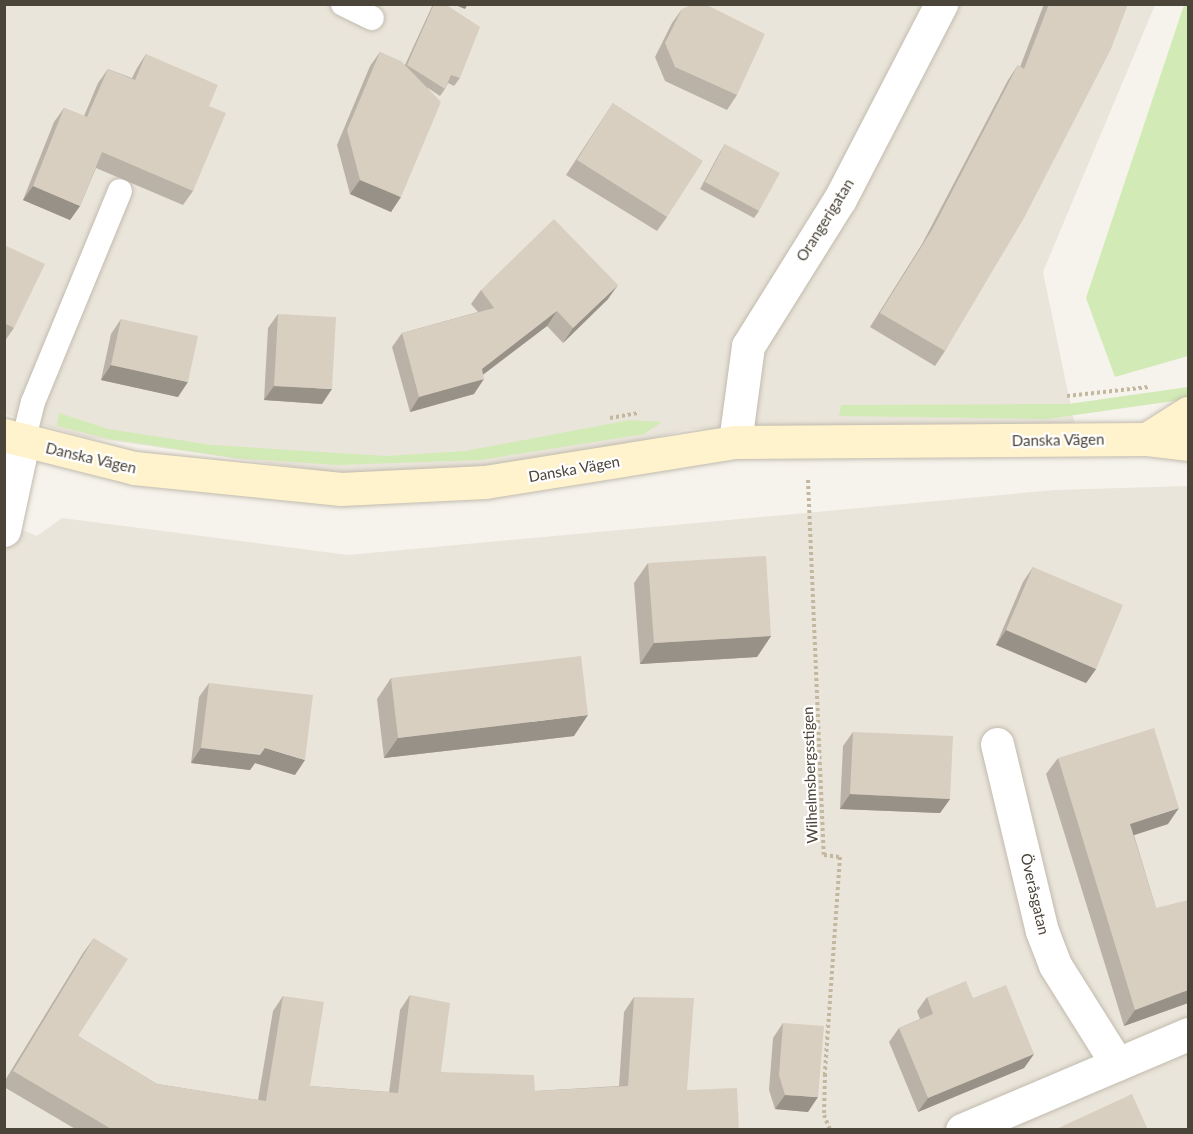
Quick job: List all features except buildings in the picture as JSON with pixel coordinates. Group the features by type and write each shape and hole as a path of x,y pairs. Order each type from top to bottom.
{"street":[{"name":"Orangerigatan","path":"735,442 748,346 840,199 941,4"},
{"path":"1147,439 1188,413"},
{"name":"Danska Vägen","path":"14,439 134,468 341,489 484,482 735,442 1147,439 1188,444"},
{"path":"4,530 14,439"},
{"name":"Överåsgatan","path":"997,744 1042,931 1055,965 1117,1064"},
{"path":"962,1130 1188,1034"}],"lane":[{"path":"343,4 372,18"},
{"path":"14,439 33,402 120,190"}],"path":[{"path":"1054,398 1153,386"},
{"path":"598,420 650,412"},
{"name":"Wilhelmsbergsstigen","path":"807,477 825,855 840,857 825,1074 824,1115 830,1130"}],"shaded area":[{"path":"4,5 1155,5 1043,272 1075,426 688,429 564,461 358,476 86,437 5,414"},
{"path":"1188,486 1188,1129 5,1129 4,523 37,536 62,518 348,555 1055,490"}],"green space":[{"path":"1184,5 1188,5 1188,356 1115,377 1086,298"},
{"path":"1188,387 1188,399 1047,419 839,416 841,405 1068,404"},
{"path":"59,413 108,429 212,445 386,456 465,451 630,420 662,422 644,434 480,460 337,465 235,458 110,439 57,426"}]}
